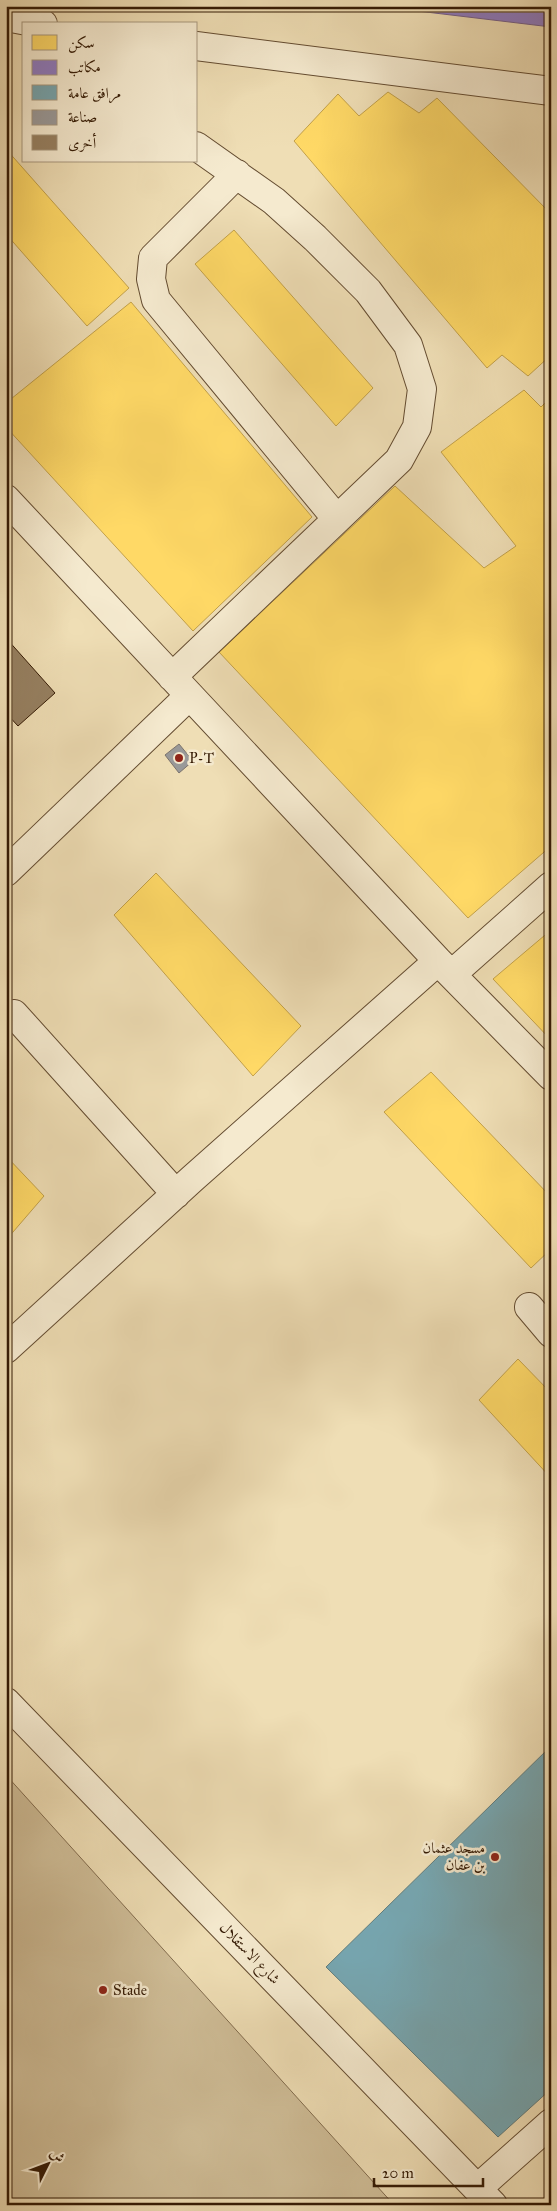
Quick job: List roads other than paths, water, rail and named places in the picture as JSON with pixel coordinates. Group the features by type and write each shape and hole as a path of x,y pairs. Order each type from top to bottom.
{"street":[{"path":"6,17 32,22"},
{"path":"198,46 290,60 551,90"},
{"path":"6,872 336,518 398,460 417,427 422,389 408,346 368,291 287,213 237,174 198,147"},
{"path":"237,174 153,258 151,279 156,300 336,518"},
{"path":"6,499 445,968 551,1076"},
{"path":"6,1349 176,1194 445,968 551,886"},
{"path":"14,1014 176,1194"},
{"path":"529,1307 551,1333"},
{"name":"شارع الاستقلال","path":"6,1702 485,2196"},
{"path":"485,2196 551,2123"}],"place":[{"name":"P-T","path":"179,758"},
{"name":"مسجد عثمان بن عفان","path":"495,1857"},
{"name":"Stade","path":"103,1990"}]}
